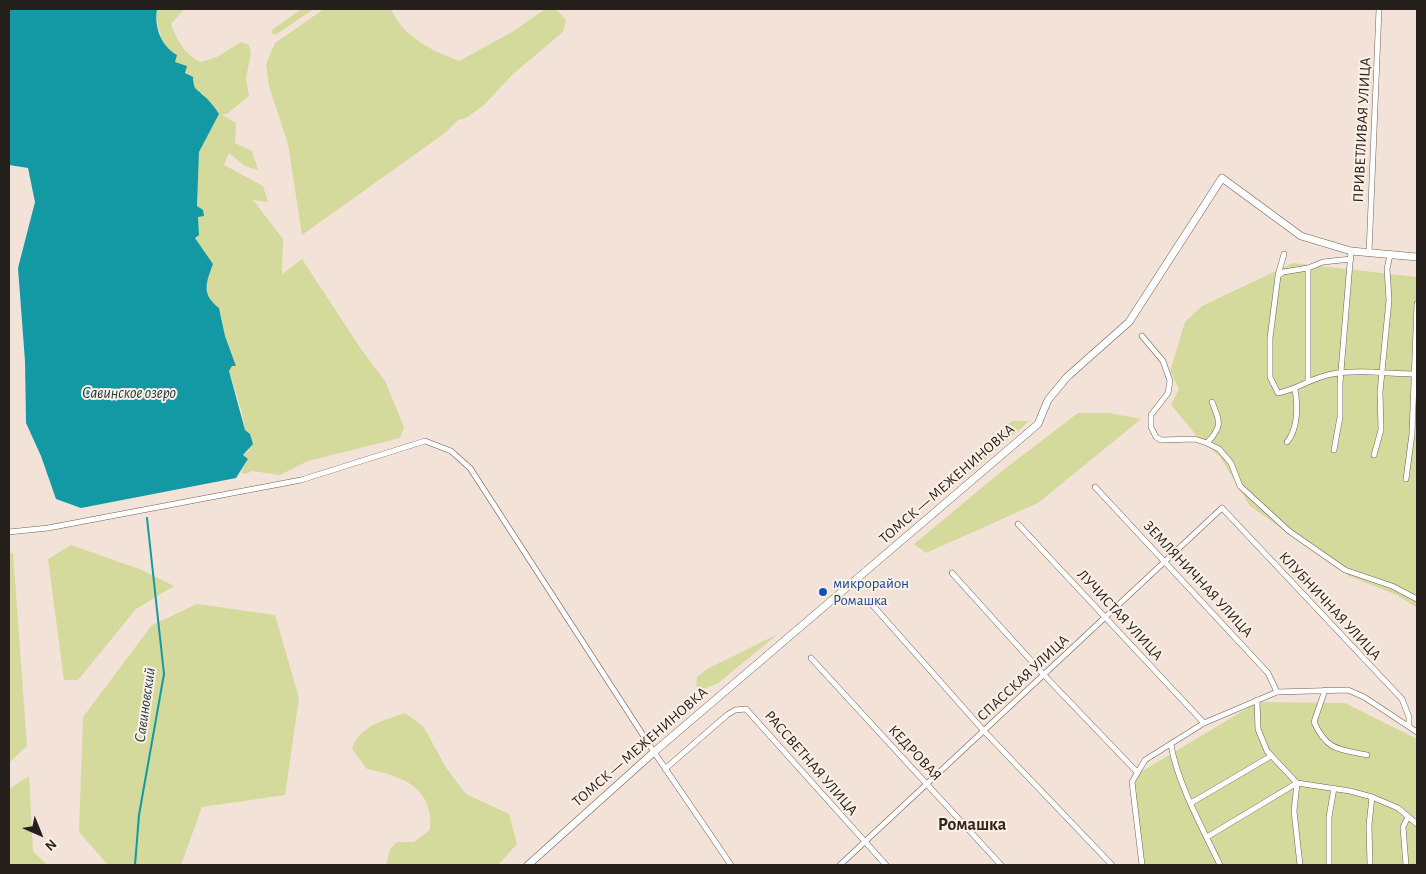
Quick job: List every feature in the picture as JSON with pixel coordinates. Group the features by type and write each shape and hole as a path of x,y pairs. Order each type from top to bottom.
{"street":[{"name":"ПРИВЕТЛИВАЯ УЛИЦА","path":"1369,253 1379,9"},
{"name":"ТОМСК — МЕЖЕНИНОВКА","path":"528,865 654,752 1038,424 1048,400 1067,377 1129,322 1222,178 1301,236 1351,255"},
{"path":"1278,276 1283,272 1308,268 1322,262 1351,255 1369,253 1417,257"},
{"path":"1284,254 1278,276 1270,338 1270,377 1278,393 1295,390 1308,380 1342,373 1416,374"},
{"path":"1374,455 1380,430 1380,392 1384,373 1388,300 1387,269 1390,254"},
{"path":"1334,450 1340,417 1351,255"},
{"path":"1308,268 1308,380"},
{"path":"1406,480 1412,434 1416,374 1417,304"},
{"path":"1142,336 1163,360 1170,381 1168,393 1156,406 1152,415 1151,427 1156,437 1161,440 1207,442 1219,449 1231,463 1240,486 1289,531 1345,570 1392,586 1417,599"},
{"path":"1287,442 1294,433 1297,401 1295,390"},
{"path":"1207,442 1218,431 1220,424 1212,402"},
{"path":"9,532 48,528 301,480 425,441 451,451 470,468 654,752 730,865"},
{"name":"ЗЕМЛЯНИЧНАЯ УЛИЦА","path":"1095,487 1268,673 1277,692"},
{"name":"СПАССКАЯ УЛИЦА","path":"840,865 1222,508"},
{"name":"КЛУБНИЧНАЯ УЛИЦА","path":"1222,508 1402,700 1409,717 1409,726"},
{"name":"ЛУЧИСТАЯ УЛИЦА","path":"1018,524 1204,723"},
{"path":"952,572 1044,675 1136,771"},
{"path":"868,600 984,731 1112,865"},
{"name":"КЕДРОВАЯ","path":"811,658 1001,865"},
{"path":"1325,690 1314,722 1321,738 1330,747 1367,755"},
{"path":"1142,865 1132,782 1136,771 1145,760 1204,723 1277,692 1348,690 1364,697 1417,732"},
{"path":"1257,700 1258,729 1271,756 1297,783 1334,788 1372,797 1398,808 1417,824"},
{"name":"РАССВЕТНАЯ УЛИЦА","path":"665,768 727,715 735,710 746,709 886,865"},
{"path":"1171,745 1173,757 1220,865"},
{"path":"1192,802 1271,756"},
{"path":"1207,837 1297,783"},
{"path":"1297,783 1294,811 1300,865"},
{"path":"1330,865 1329,817 1334,788"},
{"path":"1370,865 1369,825 1372,797"},
{"path":"1406,865 1403,827 1408,817"}],"green space":[{"path":"157,9 184,9 171,24 182,46 200,62 217,57 241,42 249,45 251,53 246,78 249,96 227,114 221,114 236,123 235,143 252,151 258,170 245,166 229,153 224,165 263,186 268,202 253,200 283,239 282,274 302,259 361,349 385,381 404,427 400,438 308,461 280,475 252,471 246,474 241,473 248,459 243,455 249,451 241,409 229,371 232,366 236,366 225,336 221,315 207,295 206,283 213,264 195,238 199,228 198,217 204,216 197,206 199,152 219,114 202,93 197,92 193,85 194,79 187,75 182,64 179,65 169,54 159,31"},
{"path":"301,9 314,9 275,35 272,33 272,30"},
{"path":"324,9 391,9 403,28 419,42 459,61 512,32 544,10 556,9 566,20 563,32 513,74 484,105 466,118 458,120 445,133 302,235 288,144 269,86 266,64 275,43"},
{"path":"1293,263 1417,277 1417,608 1397,595 1349,576 1250,506 1220,457 1197,436 1171,405 1179,389 1170,371 1185,322 1202,306"},
{"path":"1078,413 1109,413 1141,419 1038,503 926,553 914,544 1002,471"},
{"path":"1013,421 1029,421 969,474 981,449 991,437"},
{"path":"71,545 142,570 174,586 136,609 78,680 64,680 48,559"},
{"path":"13,552 27,746 9,763 9,555"},
{"path":"197,604 275,615 299,698 285,795 202,807 181,865 108,865 79,832 83,717 152,625"},
{"path":"778,634 717,684 703,689 696,686 697,677 707,669"},
{"path":"1258,702 1345,703 1417,739 1417,865 1141,865 1134,776"},
{"path":"405,713 423,726 447,769 466,794 509,814 517,844 498,865 386,865 390,849 397,842 414,842 430,830 430,815 427,803 413,786 403,780 392,775 367,769 352,749 355,741 366,729"},
{"path":"29,776 33,851 47,865 9,865 9,789"}],"water":[{"name":"Савинское озеро","path":"9,9 157,9 156,16 160,35 167,47 177,55 175,62 187,66 185,73 193,77 196,88 219,114 199,152 197,206 203,210 204,216 198,217 199,235 195,238 213,264 208,277 207,293 213,303 219,308 225,336 236,366 232,366 229,371 245,430 250,434 253,444 243,455 248,459 236,478 81,508 56,499 41,456 26,423 25,361 18,268 35,202 28,168 9,165"}],"waterway":[{"name":"Савиновский","path":"135,865 139,815 164,674 147,518"}],"place":[{"name":"микрорайон Ромашка","path":"823,592"}],"district":[{"name":"Ромашка","path":"972,825"}]}
